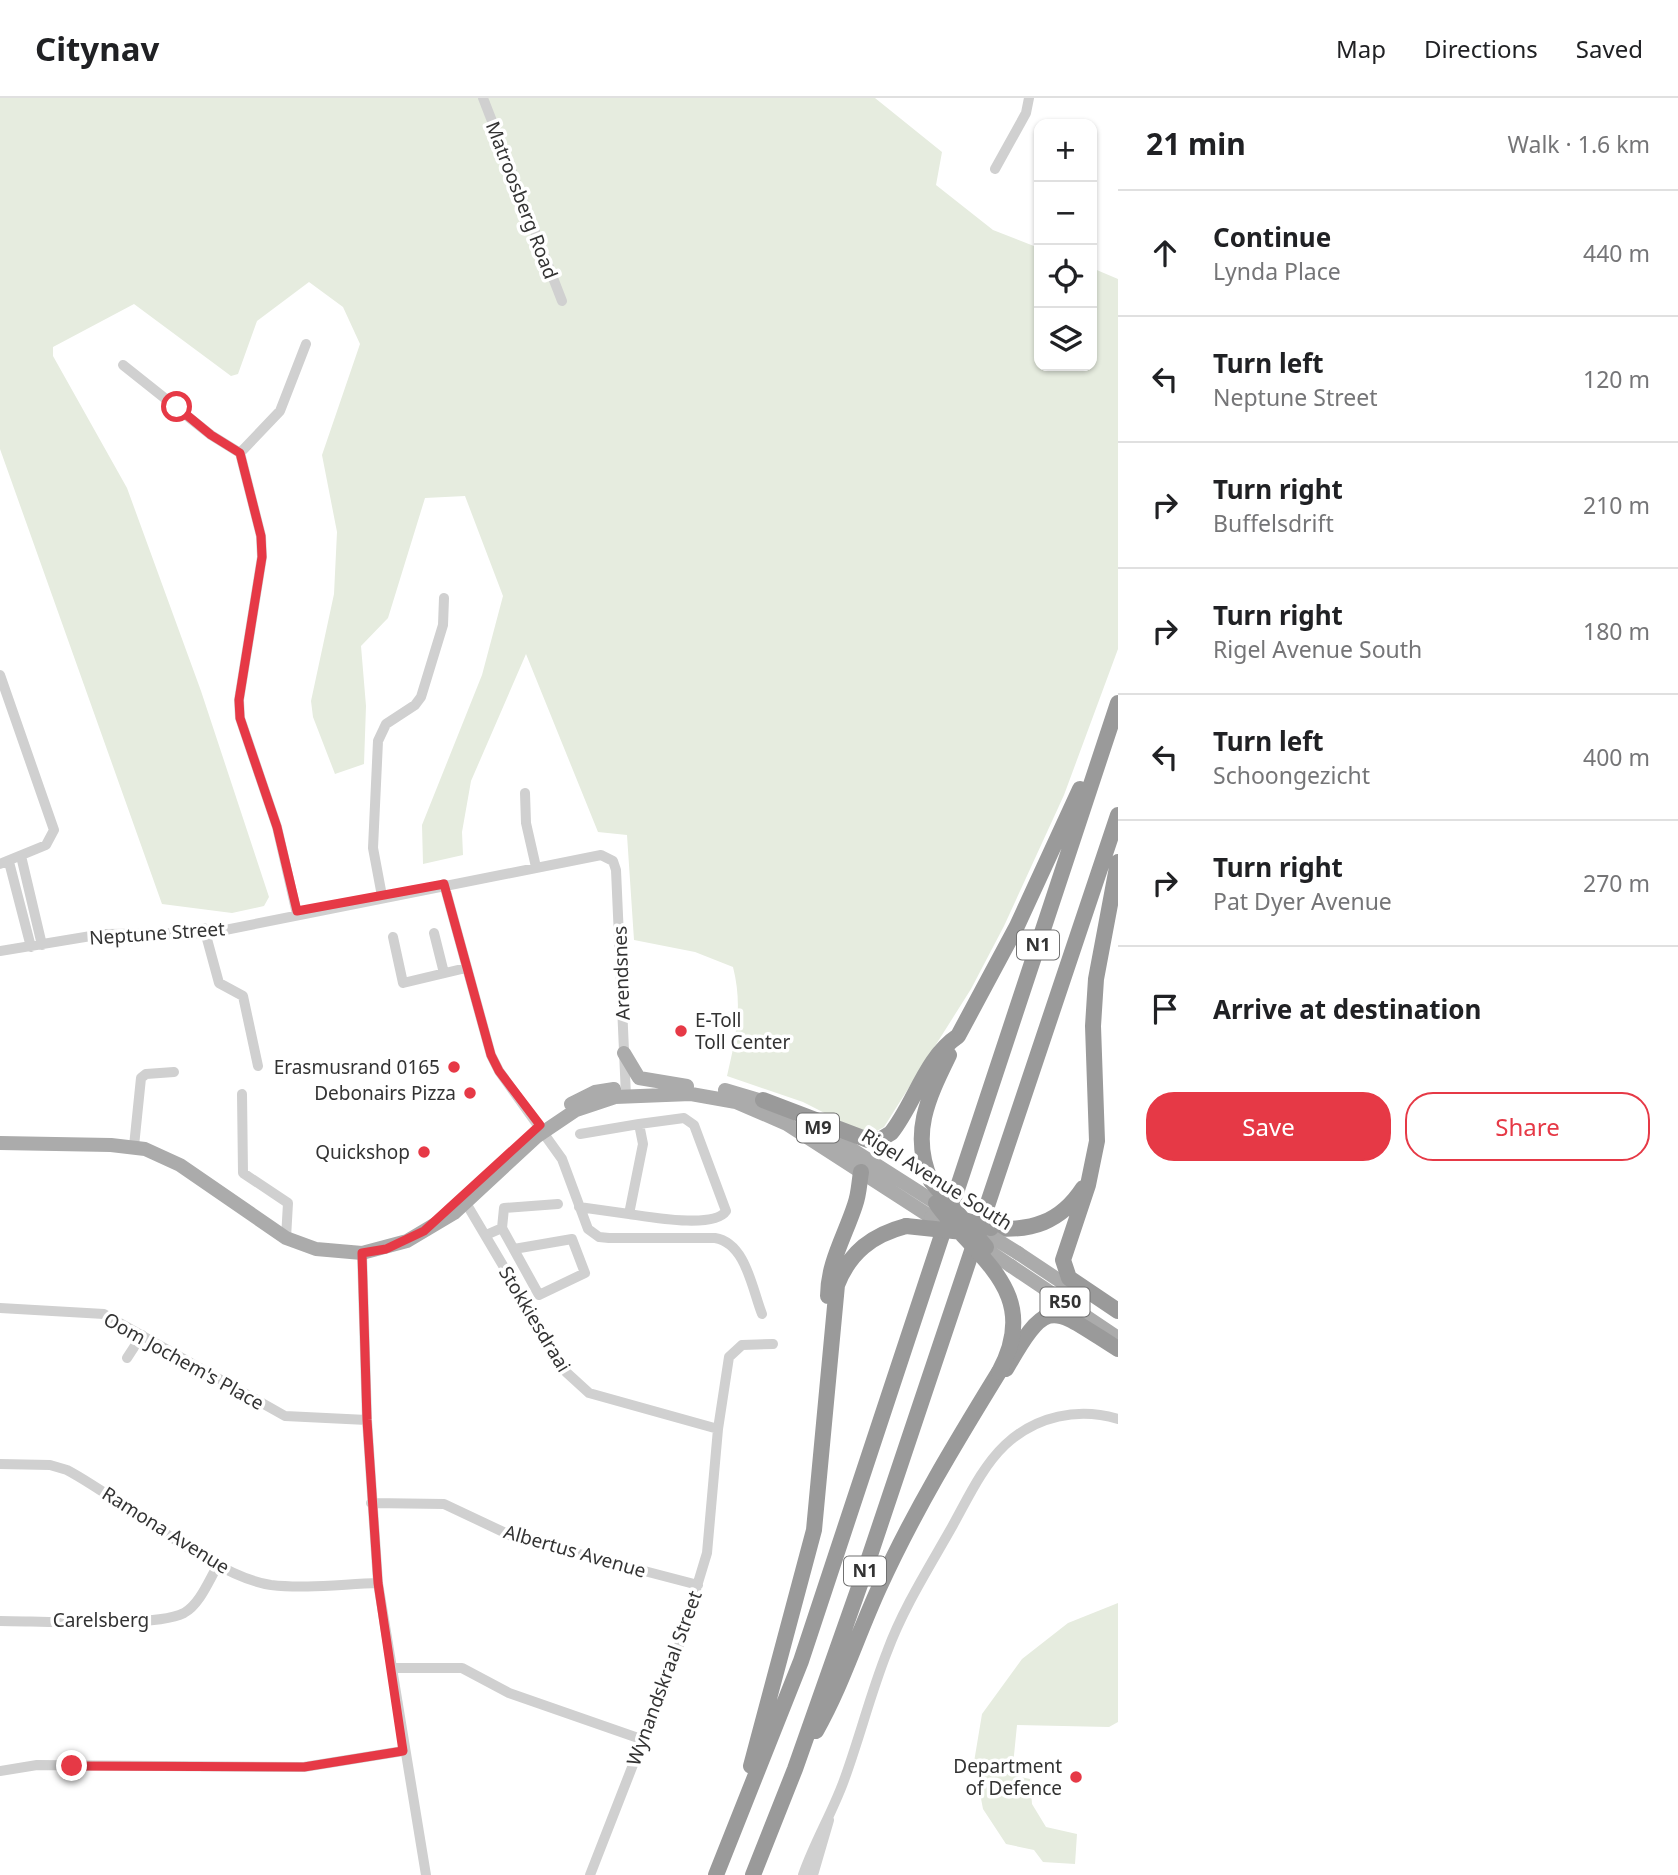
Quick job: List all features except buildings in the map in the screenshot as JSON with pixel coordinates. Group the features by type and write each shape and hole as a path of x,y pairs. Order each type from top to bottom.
{"highway":[{"path":"795,1769 830,1707 879,1588 1010,1348 1013,1334 1006,1287 995,1268 947,1217 921,1152 922,1115 958,1036 1048,861 1118,704"},
{"name":"N1","path":"716,1875 809,1636 1118,704"},
{"name":"N1","path":"753,1875 795,1769 1118,815"},
{"path":"1118,862 1096,979 1093,1026 1097,1141 1093,1165 1063,1260 1069,1278 1118,1311"},
{"path":"763,1100 857,1138 881,1139 896,1127 946,1044 958,1036"},
{"path":"732,1839 808,1559 817,1507 833,1313 842,1271 859,1249 873,1238 906,1226 947,1217 987,1237 1034,1227 1052,1220 1075,1200 1086,1176 1096,1106"},
{"path":"825,1407 828,1280 866,1166"},
{"path":"965,1428 1025,1337 1042,1316 1059,1313 1070,1317 1118,1349"}],"main road":[{"path":"624,1053 639,1078 696,1087"},
{"name":"Rigel Avenue South","path":"0,1143 134,1146 180,1165 286,1238 316,1249 362,1253 407,1241 439,1220 542,1128 588,1095 696,1087 763,1100 866,1166 902,1198 987,1237 1118,1338"},
{"name":"Rigel Avenue South","path":"625,1092 691,1094 736,1102 787,1124 866,1166 915,1188 947,1217"},
{"name":"Rigel Avenue South","path":"1015,1260 1118,1318"}],"street":[{"name":"Matroosberg Road","path":"483,98 562,301"},
{"path":"995,169 1027,113 1029,98"},
{"path":"240,453 280,411 306,344"},
{"path":"123,365 211,435 240,453 261,536 262,557 239,700 240,718 277,827 297,913"},
{"path":"382,896 373,848 378,741 386,724 415,705 421,696 443,625 444,598"},
{"path":"0,675 54,830 46,845 4,863 36,943"},
{"path":"526,793 526,823 536,867"},
{"path":"21,856 36,943"},
{"name":"Neptune Street","path":"0,950 111,931 204,931 605,856"},
{"name":"Arendsnes","path":"605,856 613,861 616,870 625,1092"},
{"path":"444,884 491,1055 499,1071 542,1128 562,1160 588,1229 599,1237 715,1238 727,1241 739,1251 762,1314"},
{"path":"204,931 219,983 243,996 258,1066"},
{"path":"434,933 444,973"},
{"path":"393,937 403,983 466,968"},
{"path":"134,1146 141,1078 146,1074 174,1072"},
{"path":"242,1094 243,1172 288,1203 286,1238"},
{"path":"579,1207 688,1221 719,1218 726,1211 694,1125 684,1118 580,1134"},
{"path":"628,1214 643,1143 639,1124"},
{"name":"Stokkiesdraai","path":"464,1199 556,1357 580,1387 589,1393 719,1429"},
{"path":"514,1249 572,1239 585,1273 539,1295 502,1227 504,1208 558,1204"},
{"path":"485,1236 502,1227"},
{"path":"362,1253 371,1503 378,1583 403,1751 426,1875"},
{"name":"Oom Jochem's Place","path":"0,1308 95,1312 118,1320 285,1416 367,1420"},
{"path":"127,1358 142,1335"},
{"name":"Wynandskraal Street","path":"590,1875 640,1740 677,1653 707,1552 728,1362 732,1352 743,1345 773,1344"},
{"path":"814,1875 830,1814 888,1649 933,1560 990,1461 1016,1436 1053,1418 1085,1413 1118,1419"},
{"name":"Ramona Avenue","path":"0,1464 50,1465 67,1470 218,1565 244,1577 272,1585 378,1583"},
{"name":"Albertus Avenue","path":"371,1503 444,1504 514,1537 698,1585"},
{"name":"Carelsberg","path":"0,1620 146,1621 173,1617 193,1607 218,1565"},
{"path":"392,1668 461,1668 509,1693 640,1740"},
{"path":"0,1771 37,1765 304,1767 403,1751"},
{"path":"803,1875 818,1832 830,1814"}],"shaded area":[{"path":"0,98 875,98 942,152 936,185 993,230 1034,246 1034,371 1097,371 1097,270 1118,279 1118,649 1064,795 1004,926 971,989 884,1127 875,1132 858,1130 803,1102 727,1076 738,1008 733,967 695,952 634,940 627,835 598,832 526,654 471,781 462,832 463,855 423,864 422,825 482,675 503,596 465,496 425,498 388,618 361,646 366,706 364,764 335,774 313,717 311,701 334,594 337,532 322,455 360,344 343,307 309,282 257,321 238,374 231,376 134,304 53,347 53,356 127,488 201,691 269,897 264,906 232,913 162,904 0,449"},
{"path":"1118,1603 1118,1722 1109,1727 1017,1725 1012,1775 1030,1779 1032,1804 1046,1827 1077,1834 1075,1864 1043,1862 1034,1850 1006,1844 983,1809 974,1762 982,1714 1022,1659 1068,1623"}],"place":[{"name":"E-Toll Toll Center","path":"681,1031"},
{"name":"Erasmusrand 0165","path":"454,1067"},
{"name":"Debonairs Pizza","path":"470,1093"},
{"name":"Quickshop","path":"424,1152"},
{"name":"Department of Defence","path":"1076,1777"}],"route":[{"path":"72,1766 304,1767 403,1751 378,1583 371,1503 362,1253 386,1249 424,1231 540,1125 499,1071 491,1055 444,884 297,911 277,827 263,782 242,731 240,718 239,700 262,557 259,526 240,453 211,435 177,407"}]}
